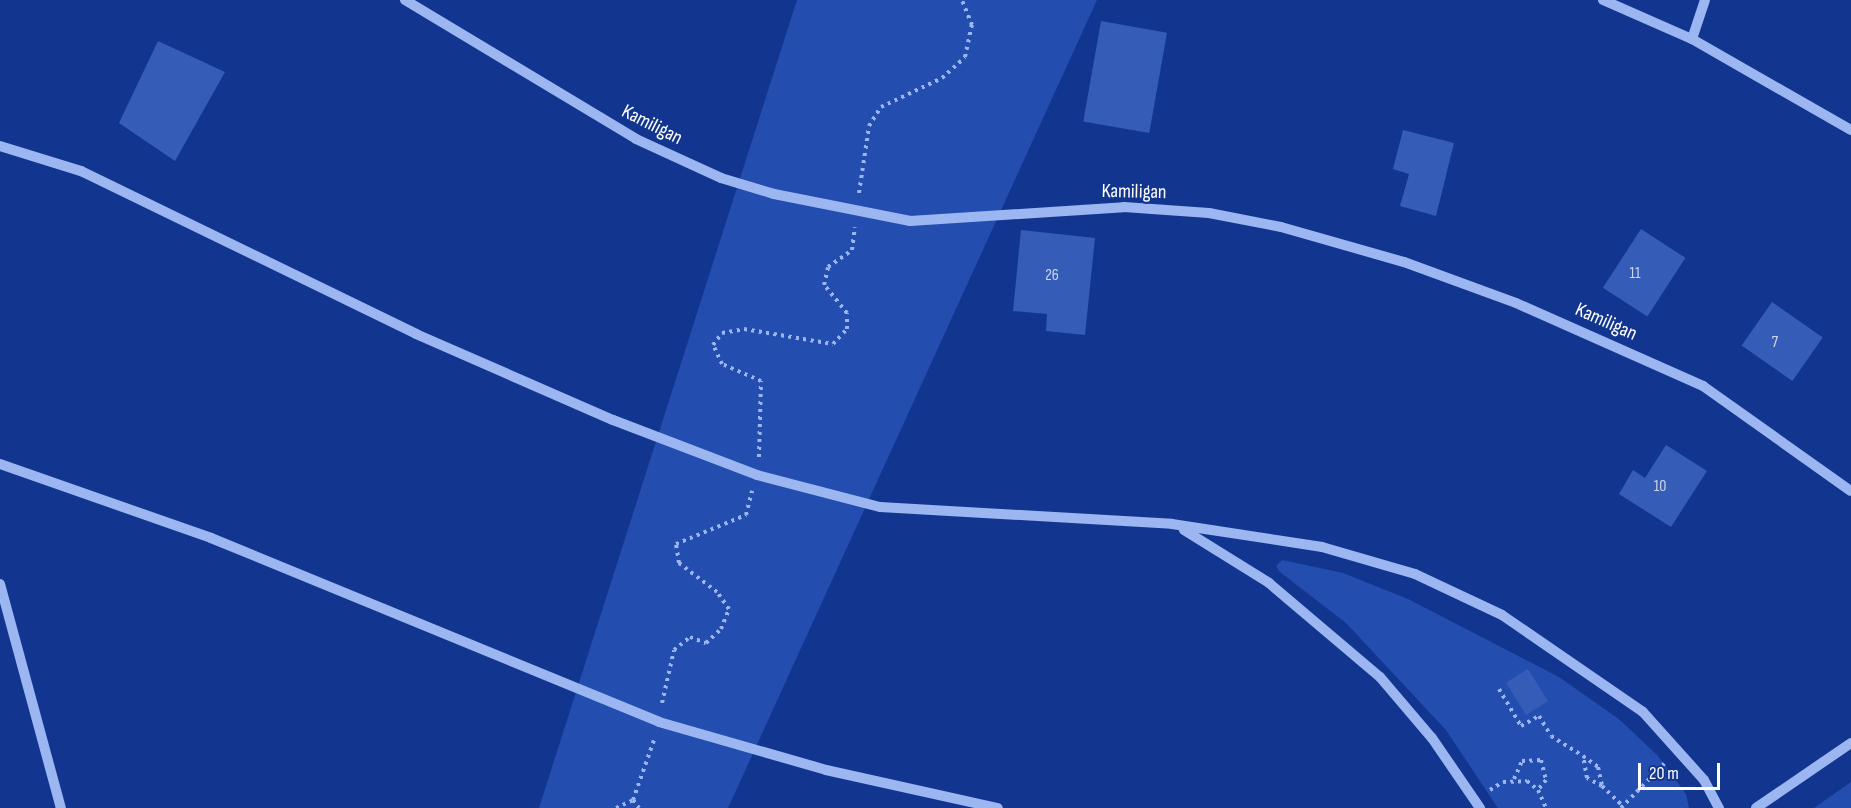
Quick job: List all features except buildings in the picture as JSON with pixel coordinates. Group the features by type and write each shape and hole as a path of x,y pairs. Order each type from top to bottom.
{"street":[{"name":"Kamiligan","path":"405,0 636,139 721,178 856,213 910,221 1124,207 1209,213 1281,227 1516,303 1703,386 1851,490"},
{"path":"1603,0 1633,5 1851,130"},
{"path":"1692,39 1705,0"},
{"path":"0,146 81,171 416,334 613,420 757,475 880,507 1173,524 1322,547 1415,574 1502,615 1589,671 1643,712 1679,748 1719,808"},
{"path":"0,464 211,538 659,722 826,770 998,808"},
{"path":"1173,524 1219,547 1269,583 1380,677 1477,804"},
{"path":"0,584 61,808"},
{"path":"1756,808 1851,742"}],"path":[{"path":"616,808 633,800 659,722 674,650 690,637 706,643 721,629 729,609 717,592 679,563 676,544 746,515 757,475 761,381 722,364 713,345 722,333 744,329 833,344 847,329 847,313 824,285 828,267 852,250 869,126 881,107 942,78 965,57 972,25 962,0"},
{"path":"1499,689 1521,726 1539,716 1551,736 1598,767 1602,786"},
{"path":"1583,756 1587,778 1602,786 1622,807 1679,748"},
{"path":"1477,804 1514,779 1522,761 1541,760 1546,780 1538,790"},
{"path":"1514,779 1538,790 1546,808"},
{"path":"633,800 639,808"}],"shaded area":[{"path":"797,0 1097,0 728,808 539,808"},
{"path":"1282,560 1343,573 1408,599 1559,677 1620,720 1658,756 1686,794 1689,808 1498,808 1446,730 1346,623 1280,572 1276,566"},
{"path":"1851,782 1851,808 1814,808"}]}
